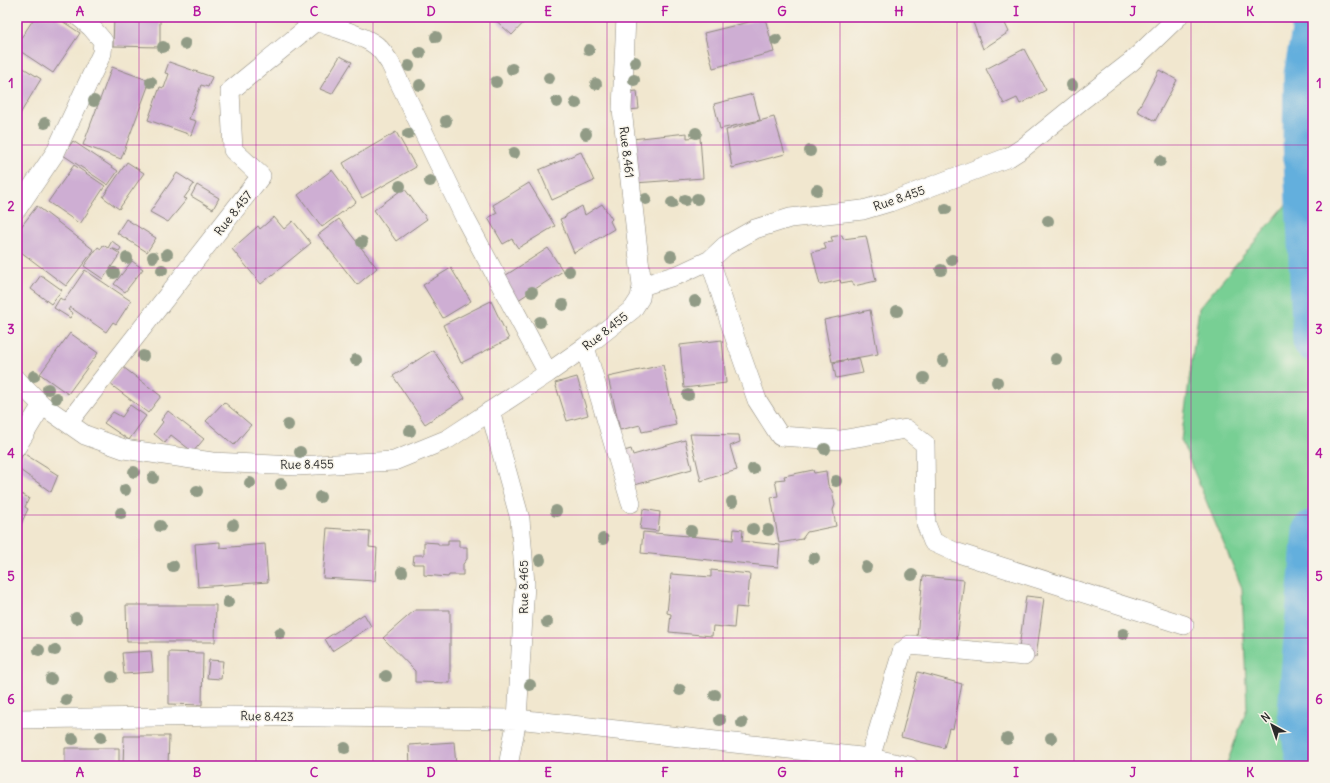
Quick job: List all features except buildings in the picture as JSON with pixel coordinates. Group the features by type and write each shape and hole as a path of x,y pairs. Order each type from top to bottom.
{"street":[{"path":"17,209 55,153 102,53 103,41 91,27 79,17"},
{"name":"Rue 8.461","path":"626,17 622,109 642,286"},
{"name":"Rue 8.455","path":"17,380 42,405 85,435 124,450 212,462 297,466 394,461 448,439 585,347 633,309 640,298 642,286 680,274 710,260 725,246 755,229 790,218 863,210 897,200 1010,156 1023,148 1131,62 1178,17"},
{"path":"310,19 370,41 382,51 390,63 466,220 548,373"},
{"name":"Rue 8.457","path":"68,423 261,176 232,150 230,91 310,19"},
{"path":"710,260 734,338 757,400 780,436 840,440 906,429 925,444 926,524 933,542 955,552 1184,625"},
{"path":"585,347 631,503"},
{"path":"17,446 42,405"},
{"name":"Rue 8.465","path":"490,411 520,519 525,584 517,719 508,766"},
{"path":"870,758 902,652 910,645 1024,656"},
{"name":"Rue 8.423","path":"17,719 229,716 517,719 870,758 909,766"}],"green space":[{"path":"1312,17 1313,766 1226,766 1247,708 1242,588 1181,440 1199,308 1305,182 1303,141 1304,75 1312,31"}],"waterway":[{"path":"1312,17 1312,31 1304,75 1303,141 1313,341"},
{"path":"1309,766 1306,759 1298,712 1313,530"}]}
